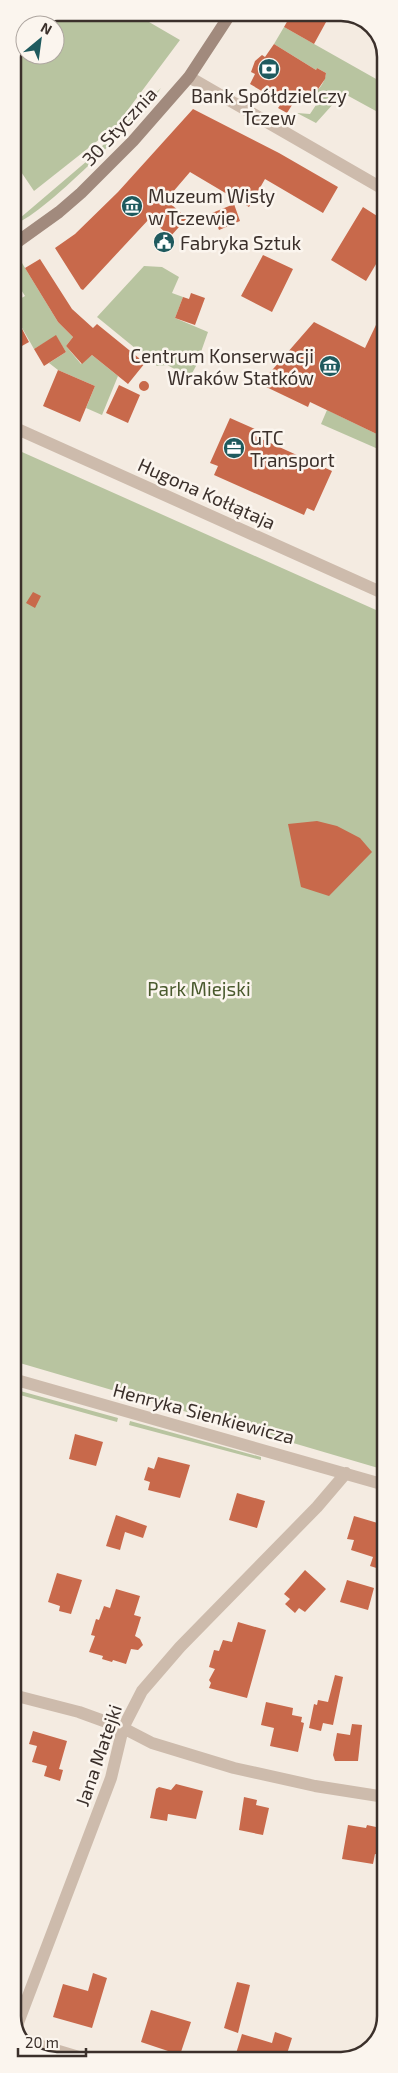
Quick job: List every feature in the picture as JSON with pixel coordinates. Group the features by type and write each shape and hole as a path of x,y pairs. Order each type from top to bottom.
{"street":[{"name":"30 Stycznia","path":"21,236 59,212 81,193 133,141 189,77 226,21"},
{"path":"189,77 376,185"},
{"name":"Hugona Kołłątaja","path":"21,431 376,590"},
{"name":"Henryka Sienkiewicza","path":"22,1382 377,1482"},
{"name":"Jana Matejki","path":"22,2012 111,1778 123,1728 142,1691 180,1647 317,1507 346,1473"},
{"path":"22,1697 79,1712 123,1728 152,1743 234,1768 315,1786 377,1796"},
{"path":"34,2044 62,2052"}],"green space":[{"path":"65,21 147,21 180,40 115,127 34,191 21,172 21,65 65,65"},
{"path":"284,27 376,79 376,111 343,93 316,123 297,113 310,114 316,105 311,94 321,86 326,73 317,68 316,70 274,44"},
{"path":"161,88 151,101 90,164 44,205 21,221 21,217 87,161"},
{"path":"21,264 58,322 73,337 66,346 81,364 92,355 118,376 102,415 86,408 95,386 58,370 49,363 66,352 56,336 34,349 21,326 21,298 25,296 21,290"},
{"path":"144,266 162,267 179,277 172,293 183,297 175,318 208,332 190,377 167,365 157,366 97,317"},
{"path":"327,410 376,434 376,448 321,424"},
{"name":"Park Miejski","path":"21,452 376,610 377,1468 22,1364"},
{"path":"22,1391 118,1418 117,1422 22,1395"},
{"path":"130,1421 261,1457 261,1460 129,1425"}],"building":[{"path":"287,21 327,21 314,44 284,27"},
{"path":"274,44 316,70 317,68 326,73 325,79 316,92 311,94 302,89 287,113 278,108 281,104 275,101 277,97 267,91 265,93 250,84 255,74 251,72 255,61 262,55 265,57"},
{"path":"193,109 279,153 338,187 323,213 265,179 249,207 190,172 166,200 187,218 170,237 150,218 83,290 81,289 55,248 75,234 118,192"},
{"path":"234,204 240,221 219,230 212,213"},
{"path":"363,207 376,215 376,264 366,281 331,260"},
{"path":"263,255 293,269 272,312 241,296"},
{"path":"40,259 72,309 93,328 97,324 145,363 128,384 92,355 82,364 66,346 73,337 58,322 25,268"},
{"path":"191,293 205,298 195,325 175,318 183,297 189,299"},
{"name":"Centrum Konserwacji Wraków Statków","path":"314,322 365,348 376,325 376,434 310,402 308,407 260,384"},
{"path":"21,327 29,342 21,346"},
{"path":"56,335 66,352 44,366 34,349"},
{"path":"58,370 95,386 80,422 43,406"},
{"path":"144,381 149,386 144,391 139,386"},
{"path":"119,385 140,395 128,423 106,413"},
{"path":"230,418 257,430 255,436 332,471 314,511 307,508 304,515 214,475 218,466 210,463"},
{"path":"33,592 41,596 35,608 26,603"},
{"path":"317,821 337,826 360,838 372,852 329,896 301,887 288,824"},
{"path":"75,1434 103,1442 96,1466 69,1459"},
{"path":"158,1457 190,1465 180,1498 148,1490 150,1482 144,1480 148,1467 154,1469"},
{"path":"237,1493 265,1501 257,1528 229,1520"},
{"path":"116,1515 147,1526 143,1538 125,1532 120,1550 106,1546"},
{"path":"354,1516 377,1523 377,1568 370,1566 373,1557 351,1550 354,1540 347,1539"},
{"path":"305,1570 326,1589 305,1612 299,1608 295,1613 285,1604 290,1599 284,1594"},
{"path":"57,1573 82,1580 71,1614 59,1611 60,1606 48,1602"},
{"path":"347,1580 374,1588 368,1610 340,1602"},
{"path":"116,1589 140,1596 134,1615 141,1617 135,1636 140,1639 143,1645 138,1650 131,1649 126,1664 102,1659 103,1656 89,1652 95,1636 91,1635 96,1619 99,1620 104,1606 110,1608"},
{"path":"238,1622 266,1630 247,1698 209,1688 211,1683 209,1680 215,1669 209,1667 214,1650 219,1651 223,1640 232,1642"},
{"path":"335,1675 343,1677 333,1725 323,1723 321,1731 309,1728 314,1704 317,1705 318,1700 328,1702"},
{"path":"266,1702 293,1708 292,1715 302,1717 301,1722 304,1723 298,1752 270,1746 274,1728 261,1725"},
{"path":"352,1724 362,1725 358,1761 335,1761 333,1755 337,1733 350,1735"},
{"path":"33,1731 67,1741 59,1769 63,1770 60,1781 44,1776 47,1766 32,1762 37,1746 29,1744"},
{"path":"176,1784 203,1791 196,1819 168,1814 167,1821 150,1818 156,1789 159,1787 171,1790"},
{"path":"244,1797 257,1800 256,1805 269,1808 263,1835 239,1830"},
{"path":"348,1825 366,1828 367,1825 377,1827 377,1854 375,1854 373,1864 342,1859"},
{"path":"93,1973 107,1978 92,2028 53,2017 63,1984 88,1991"},
{"path":"237,1982 250,1985 238,2033 224,2028"},
{"path":"151,2010 191,2022 181,2052 170,2052 141,2042"},
{"path":"275,2032 292,2038 288,2051 237,2051 242,2034 272,2043"}],"place":[{"name":"Bank Spółdzielczy Tczew","path":"269,69"},
{"name":"Muzeum Wisły w Tczewie","path":"132,206"},
{"name":"Fabryka Sztuk","path":"164,242"},
{"name":"Centrum Konserwacji Wraków Statków","path":"330,366"},
{"name":"GTC Transport","path":"234,448"}]}
